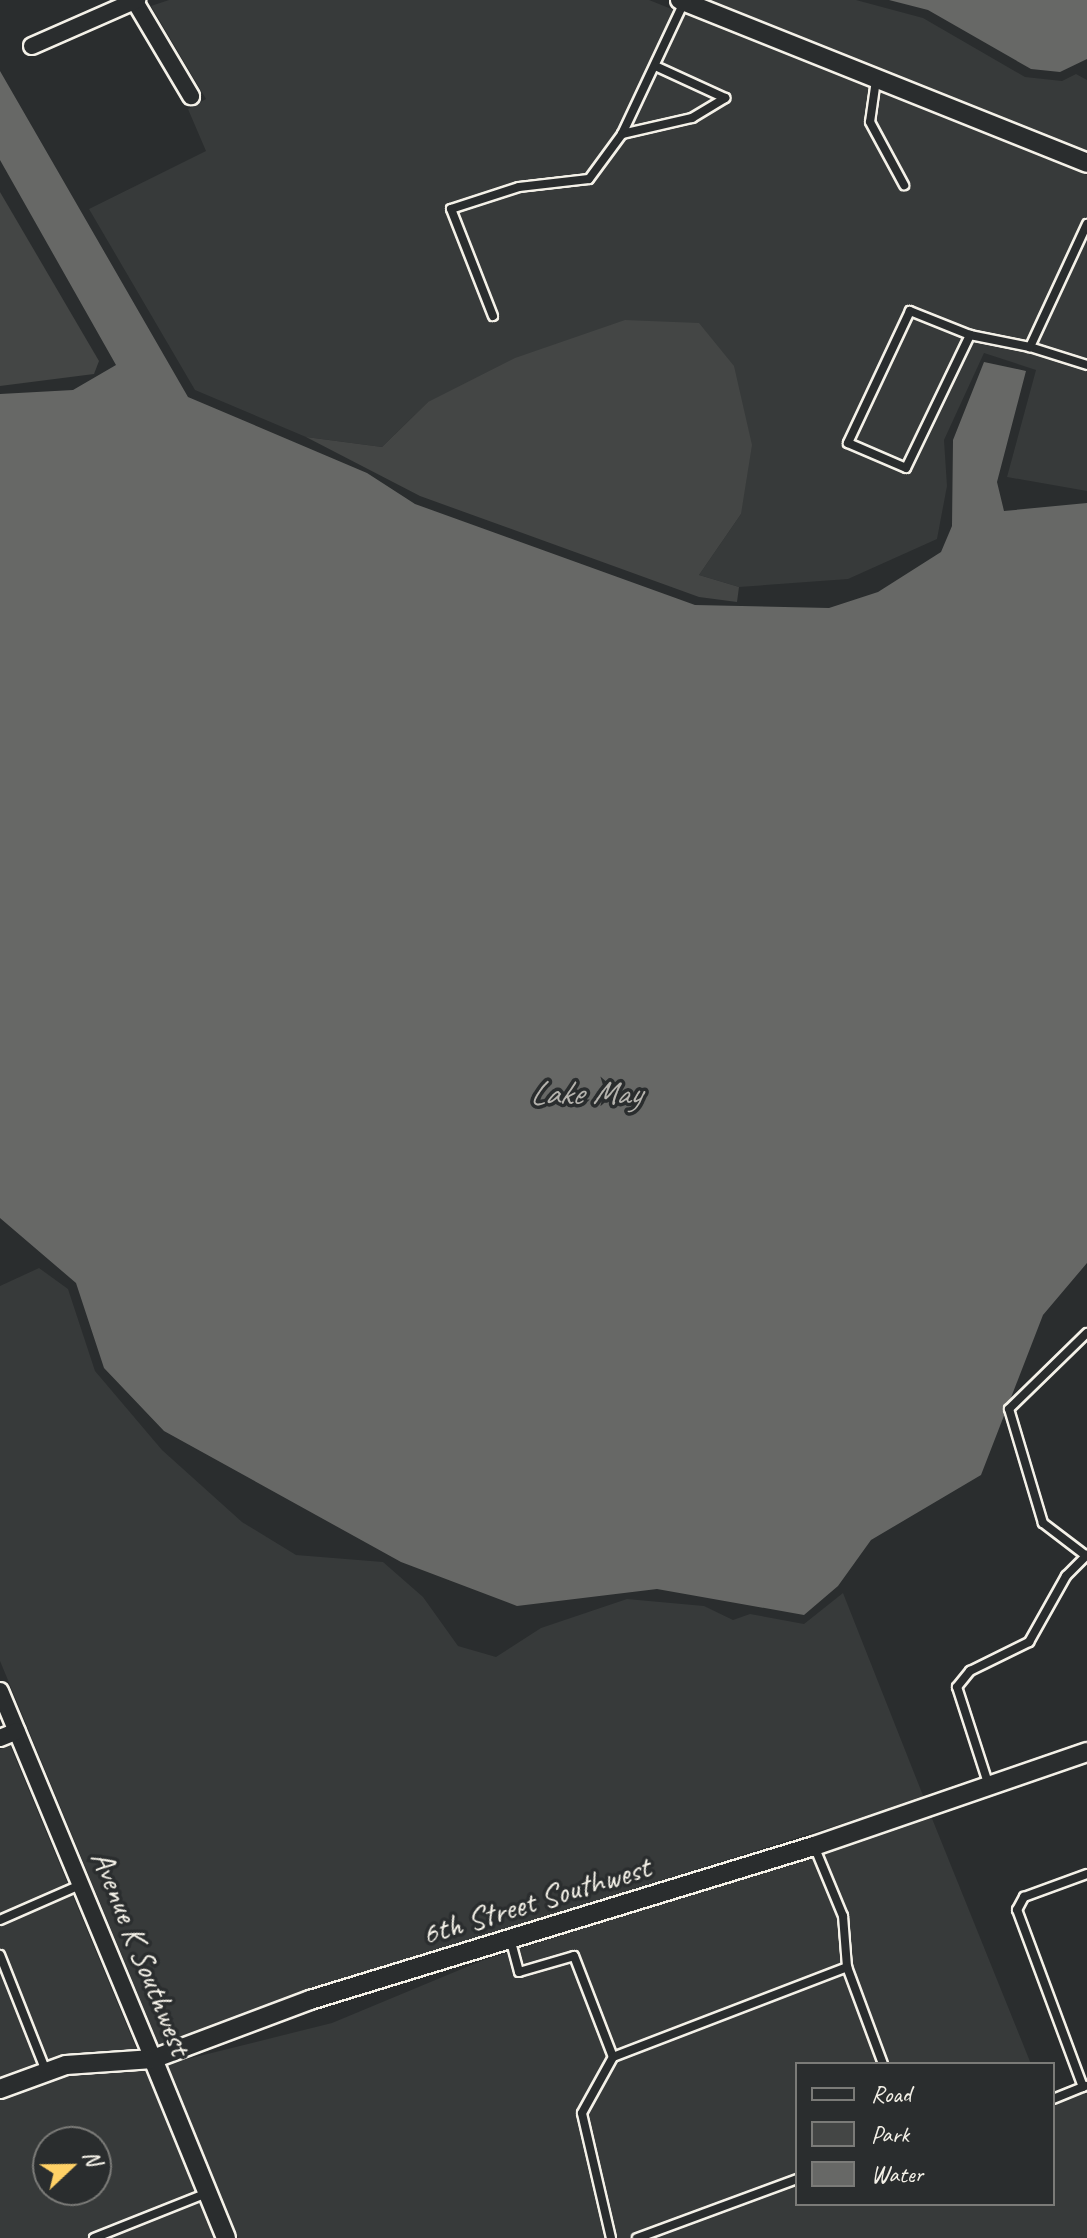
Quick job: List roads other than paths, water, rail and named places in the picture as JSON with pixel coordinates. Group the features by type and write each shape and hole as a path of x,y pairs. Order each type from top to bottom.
{"street":[{"path":"32,46 135,0 191,96"},
{"path":"682,1 878,76 1087,163"},
{"name":"Avenue K Southwest","path":"0,1691 226,2238"},
{"path":"0,1738 17,1731"},
{"name":"6th Street Southwest","path":"0,2089 46,2071 153,2059 310,2000 511,1942 814,1846 1087,1752"}],"lane":[{"path":"493,316 451,209 519,187 589,179 622,134 682,1"},
{"path":"622,134 692,118 725,98 655,66"},
{"path":"878,76 870,122 904,185"},
{"path":"1030,347 1087,224"},
{"path":"970,335 906,468 848,443 910,311 970,335 1030,347 1087,365"},
{"path":"989,1786 957,1687 970,1671 1029,1642 1086,1555 1043,1523 1009,1409 1087,1333"},
{"path":"814,1846 843,1916 847,1967 882,2062"},
{"path":"1055,2098 1085,2086 1017,1910 1024,1897 1087,1874"},
{"path":"0,1920 81,1884"},
{"path":"511,1942 519,1972 574,1956 613,2057"},
{"path":"0,1955 46,2071"},
{"path":"611,2238 582,2113 613,2057 847,1967"},
{"path":"637,2238 795,2180"},
{"path":"94,2238 207,2192"}],"water":[{"path":"889,0 1087,0 1087,59 1060,72 1031,69 928,10"},
{"name":"Lake May","path":"0,71 188,397 367,473 415,504 695,605 829,608 878,592 941,552 952,526 953,440 984,362 1026,371 997,482 1004,511 1087,503 1087,1263 1043,1315 981,1475 871,1540 838,1586 804,1615 657,1589 517,1606 401,1562 164,1431 104,1368 76,1283 0,1218 0,394 73,390 116,365 0,160"}]}
